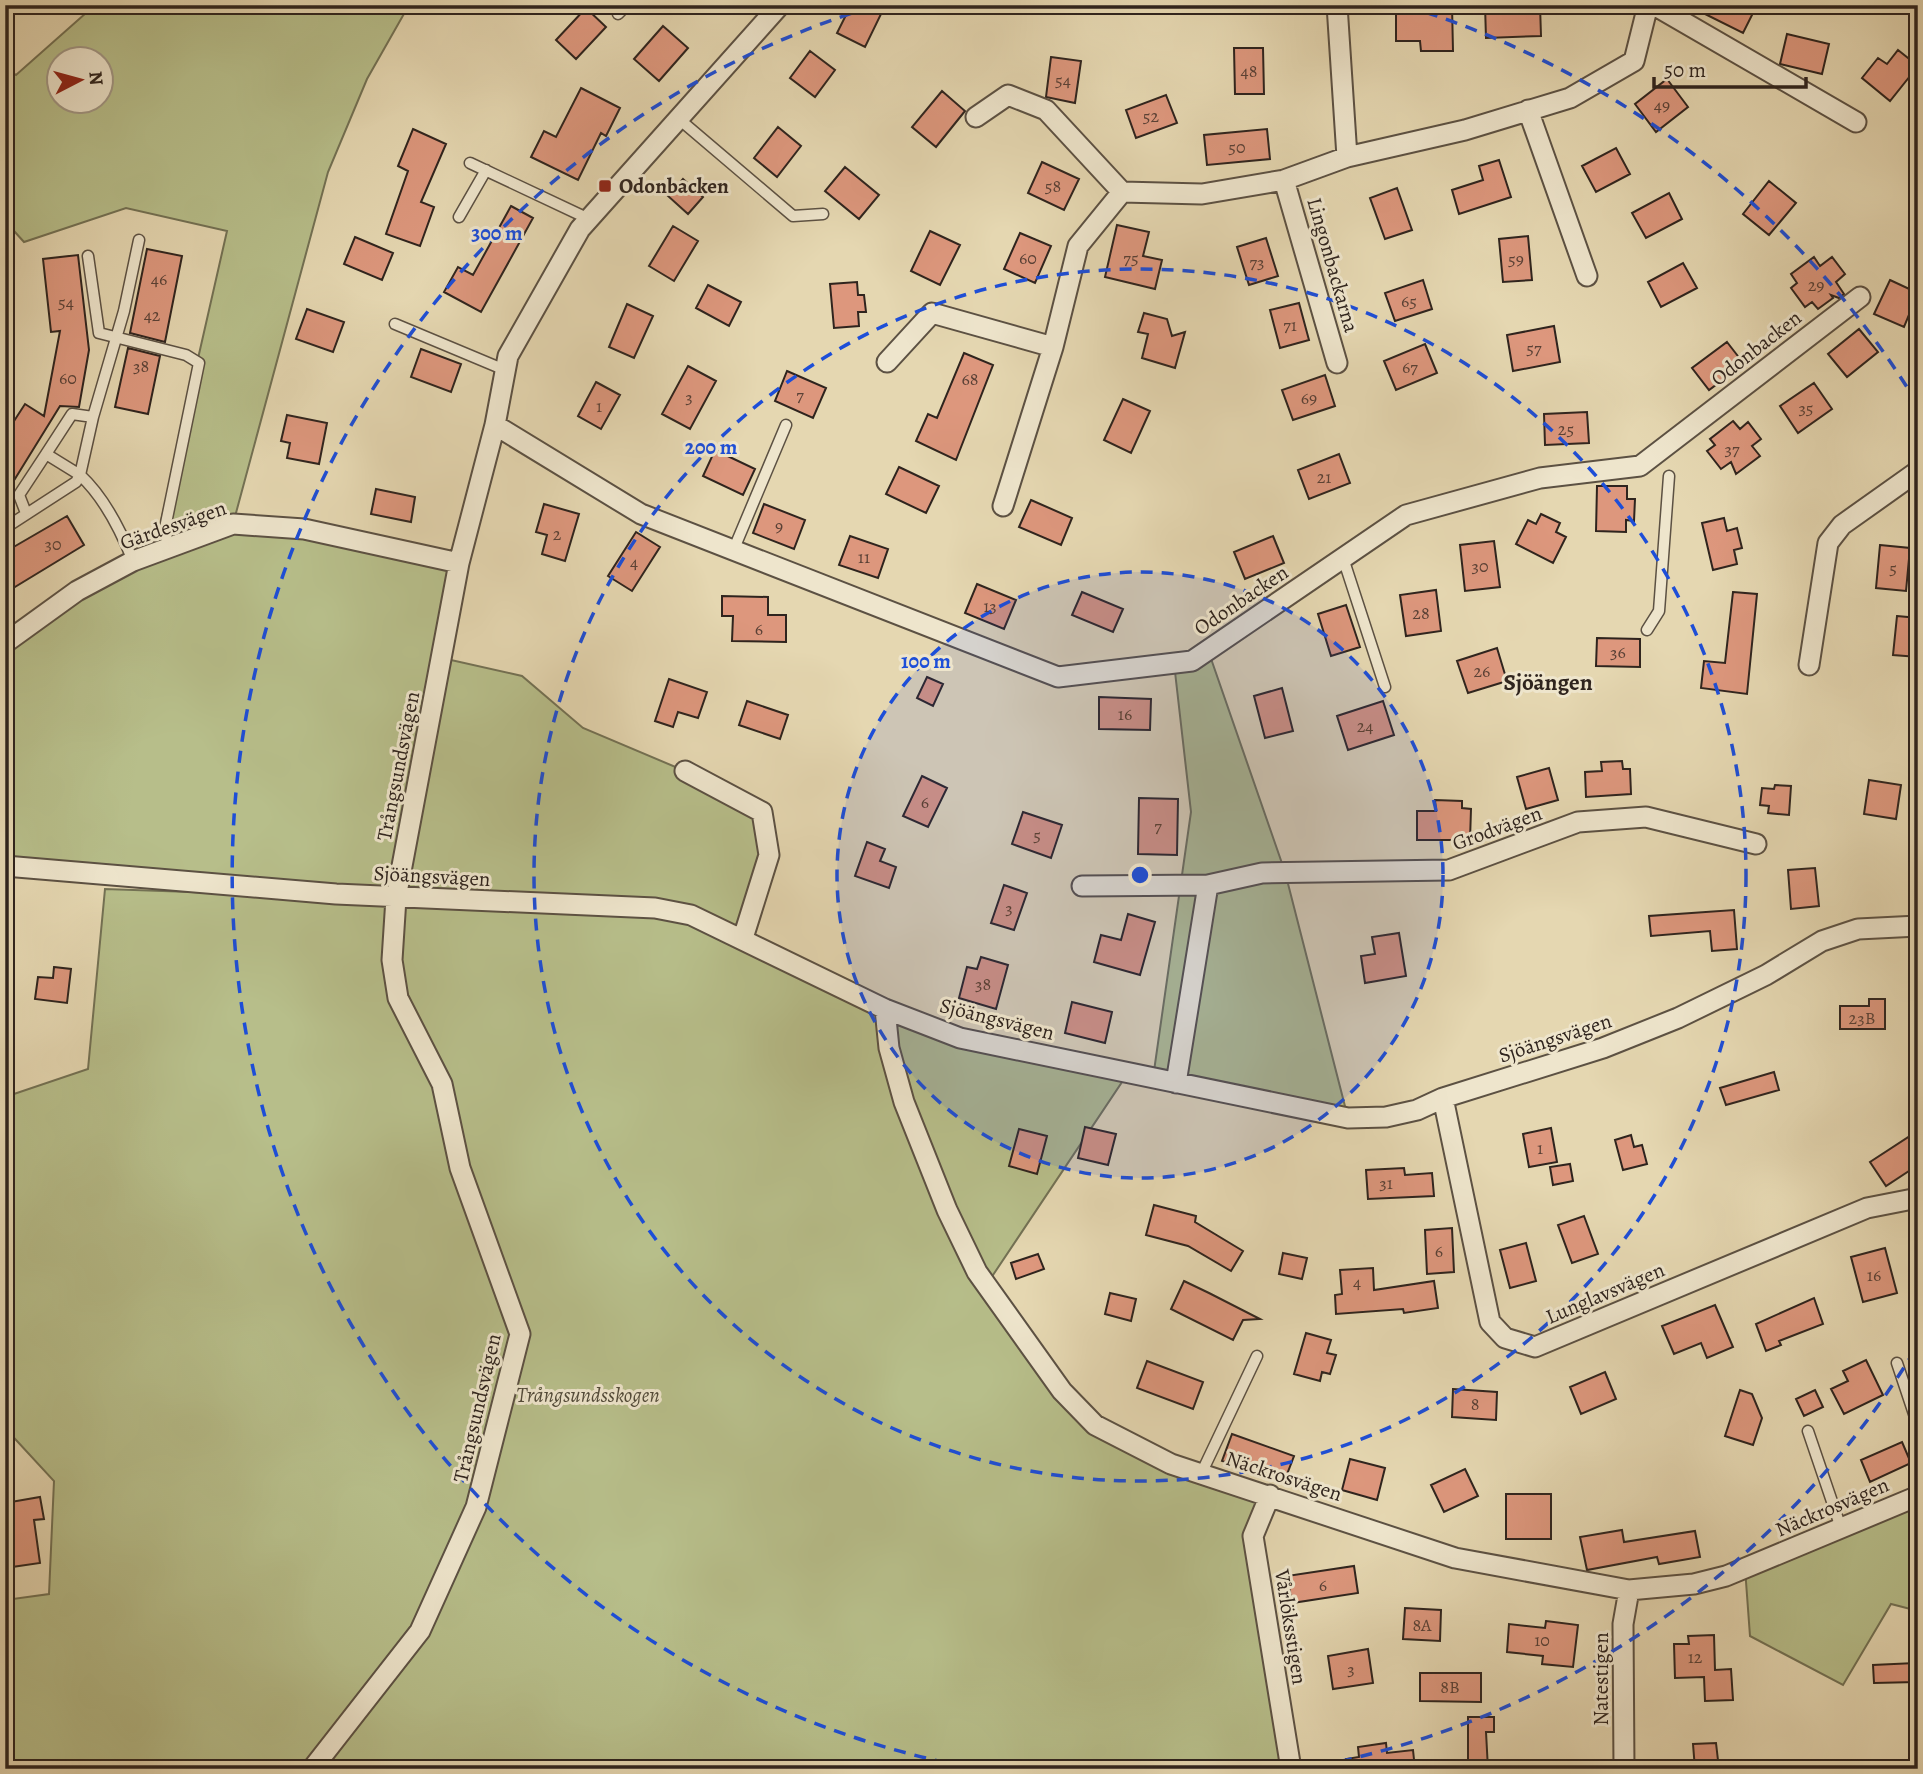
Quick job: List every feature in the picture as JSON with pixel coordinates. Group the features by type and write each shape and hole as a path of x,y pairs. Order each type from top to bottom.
{"street":[{"name":"Trångsundsvägen","path":"312,1769 420,1630 476,1507 520,1334 460,1168 443,1084 397,998 392,960 397,898 459,563 495,425 509,356 580,229 780,5"},
{"path":"1337,5 1347,156"},
{"name":"Lingonbackarna","path":"1122,192 1202,194 1284,180 1347,156 1465,130 1570,98 1634,61 1648,5"},
{"path":"1654,5 1856,122"},
{"path":"976,117 1008,95 1046,110 1122,192 1079,246 1053,347 1003,506"},
{"path":"1528,110 1587,276"},
{"name":"Lingonbackarna","path":"1284,180 1338,363"},
{"name":"Odonbacken","path":"495,425 641,514 1058,677 1192,661 1406,515 1540,478 1640,466 1860,297"},
{"path":"887,362 932,313 1053,347"},
{"path":"1810,665 1828,543 1842,525 1918,471"},
{"name":"Gärdesvägen","path":"5,643 77,591 133,561 233,524 304,529 459,563"},
{"path":"685,771 762,812 769,855 743,938"},
{"name":"Grodvägen","path":"1082,886 1208,885 1262,873 1449,870 1578,822 1646,817 1756,844"},
{"name":"Sjöängsvägen","path":"5,866 397,898 655,908 691,915 885,1009 960,1038 1348,1118 1386,1117 1417,1110 1443,1098 1603,1048 1678,1018 1766,975 1822,942 1858,929 1918,926"},
{"path":"1176,1083 1208,885"},
{"name":"Näckrosvägen","path":"885,1009 889,1048 904,1102 947,1210 977,1272 1062,1391 1095,1425 1171,1464 1455,1558 1629,1590 1694,1584 1726,1576 1918,1496"},
{"name":"Lunglavsvägen","path":"1443,1098 1490,1322 1506,1338 1535,1347 1855,1213 1918,1198"},
{"name":"Vårlöksstigen","path":"1270,1495 1253,1536 1291,1769"},
{"name":"Natestigen","path":"1624,1769 1623,1624 1629,1590"}],"lane":[{"path":"618,14 627,5"},
{"path":"679,119 793,216 823,214"},
{"path":"470,163 589,219"},
{"path":"459,217 486,170"},
{"path":"5,528 76,482 80,475 93,417 117,337 139,240"},
{"path":"88,256 99,333 117,337 124,342 186,355 199,363 165,528 168,548"},
{"path":"395,324 506,370"},
{"path":"26,513 19,495 72,414 93,417"},
{"path":"733,551 786,425"},
{"path":"46,454 90,484 124,537 133,561"},
{"path":"1647,630 1659,611 1669,476"},
{"path":"1343,558 1385,687"},
{"path":"1201,1474 1257,1356"},
{"path":"1897,1363 1918,1426"},
{"path":"1808,1431 1841,1528"}],"green space":[{"name":"Trångsundsskogen","path":"95,5 409,5 367,79 328,172 233,524 459,563 442,658 522,676 583,728 685,771 762,812 769,855 743,938 885,1009 1128,1073 987,1284 1095,1425 1270,1495 1253,1536 1291,1769 5,1769 5,1600 49,1594 54,1481 5,1428 5,1097 88,1069 105,889 392,899 5,866 5,642 154,552 227,231 126,208 24,242 5,221 5,67 16,75 46,48 46,116 116,116 116,46 49,46"},
{"path":"1208,650 1285,872 1348,1118 1153,1078 1191,812 1174,663"},
{"path":"1918,1496 1918,1611 1891,1604 1843,1685 1750,1636 1745,1568"}],"building":[{"path":"851,5 869,5 882,12 865,47 837,33"},
{"path":"1422,5 1452,5 1453,51 1421,51 1420,41 1396,41 1396,14 1422,14"},
{"path":"1485,5 1540,5 1541,36 1486,38"},
{"path":"1687,5 1757,5 1743,33"},
{"path":"586,8 606,27 576,59 556,40"},
{"path":"663,26 688,48 659,81 634,59"},
{"path":"1787,34 1829,44 1822,74 1780,64"},
{"path":"1234,48 1263,48 1264,94 1235,94"},
{"path":"1898,50 1918,66 1890,101 1862,78 1878,58 1887,64"},
{"path":"810,51 835,70 815,97 790,78"},
{"path":"1051,57 1081,61 1075,103 1046,97"},
{"path":"1667,79 1688,107 1656,132 1635,104"},
{"path":"581,88 620,108 606,136 601,133 578,180 531,157 544,131 556,137"},
{"path":"942,91 965,111 936,147 912,127"},
{"path":"1166,95 1177,123 1136,138 1126,110"},
{"path":"778,127 801,146 777,177 754,158"},
{"path":"413,129 446,144 421,202 434,207 420,246 386,234 408,171 398,166"},
{"path":"1267,129 1270,159 1207,165 1204,135"},
{"path":"1616,148 1630,174 1596,192 1582,166"},
{"path":"1499,160 1511,197 1459,214 1452,190 1483,180 1479,166"},
{"path":"1042,162 1079,179 1064,210 1028,193"},
{"path":"845,167 879,195 859,219 825,191"},
{"path":"683,179 703,197 688,214 668,196"},
{"path":"1769,181 1796,203 1769,235 1743,214"},
{"path":"1397,188 1412,230 1385,239 1370,198"},
{"path":"1669,193 1682,219 1646,238 1632,213"},
{"path":"511,206 533,218 481,312 444,292 458,267 473,275"},
{"path":"1117,225 1149,232 1143,256 1162,260 1155,289 1105,277"},
{"path":"673,226 698,241 674,281 649,266"},
{"path":"930,231 960,245 940,285 911,271"},
{"path":"1020,233 1051,246 1035,283 1004,269"},
{"path":"1528,236 1532,280 1503,282 1499,239"},
{"path":"355,237 393,253 382,280 344,264"},
{"path":"1266,238 1278,276 1249,285 1237,247"},
{"path":"147,249 182,256 165,342 130,333"},
{"path":"78,255 89,350 79,407 60,406 5,495 5,435 25,404 44,416 60,331 51,332 43,259"},
{"path":"1814,257 1820,266 1832,257 1845,274 1836,282 1844,294 1839,298 1831,295 1833,298 1818,309 1812,302 1805,307 1791,288 1797,283 1791,274"},
{"path":"1683,263 1697,288 1661,307 1648,282"},
{"path":"1423,280 1432,309 1395,321 1385,293"},
{"path":"1890,280 1918,293 1904,327 1874,314"},
{"path":"857,282 858,295 864,295 866,312 858,312 859,326 834,328 830,284"},
{"path":"708,285 741,302 729,326 696,308"},
{"path":"1299,303 1309,340 1280,348 1270,310"},
{"path":"627,304 653,316 634,358 609,347"},
{"path":"307,309 344,322 333,352 296,339"},
{"path":"1144,313 1167,319 1172,336 1185,332 1175,368 1142,358 1148,334 1138,332"},
{"path":"1554,326 1560,362 1513,371 1507,335"},
{"path":"1859,329 1878,352 1847,377 1828,354"},
{"path":"1727,342 1744,364 1709,390 1692,368"},
{"path":"1425,344 1437,373 1396,390 1384,361"},
{"path":"128,348 160,356 148,414 115,407"},
{"path":"421,349 461,364 451,392 411,377"},
{"path":"964,353 993,365 956,460 916,441 928,414 937,418"},
{"path":"688,366 716,381 690,429 662,414"},
{"path":"787,371 826,388 813,418 775,401"},
{"path":"1325,375 1335,406 1293,420 1282,390"},
{"path":"596,382 620,395 601,429 578,416"},
{"path":"1814,383 1832,409 1798,433 1780,406"},
{"path":"1123,399 1150,411 1131,453 1104,440"},
{"path":"1587,412 1589,443 1545,445 1544,414"},
{"path":"287,415 327,423 319,464 287,458 290,443 281,441"},
{"path":"1733,421 1740,429 1748,422 1761,439 1752,446 1760,456 1736,474 1731,462 1721,469 1707,451 1715,445 1710,439"},
{"path":"715,450 755,469 743,495 703,476"},
{"path":"1339,454 1350,483 1309,499 1298,470"},
{"path":"899,467 939,486 926,513 886,494"},
{"path":"1597,486 1627,486 1627,499 1635,499 1634,521 1626,520 1626,532 1596,531"},
{"path":"376,489 415,497 411,522 371,514"},
{"path":"1031,500 1072,518 1061,545 1019,527"},
{"path":"544,504 579,514 565,561 542,554 547,535 536,532"},
{"path":"764,504 805,520 794,549 753,533"},
{"path":"1541,514 1560,523 1556,532 1566,537 1553,563 1516,544 1528,520 1536,524"},
{"path":"67,516 84,545 5,593 5,552"},
{"path":"1724,518 1727,531 1737,528 1742,548 1734,550 1737,564 1713,570 1702,523"},
{"path":"636,532 660,547 632,591 608,576"},
{"path":"850,536 888,549 878,578 839,565"},
{"path":"1273,536 1284,563 1245,579 1234,552"},
{"path":"1494,541 1500,587 1465,591 1460,545"},
{"path":"1880,545 1910,548 1906,591 1876,588"},
{"path":"977,584 1016,600 1004,629 965,613"},
{"path":"1436,590 1441,631 1406,636 1400,595"},
{"path":"1082,592 1123,609 1113,632 1072,615"},
{"path":"1733,592 1757,594 1747,694 1701,688 1704,661 1725,663"},
{"path":"722,596 768,597 768,615 786,615 786,642 732,641 733,616 722,616"},
{"path":"1346,605 1360,647 1331,656 1318,614"},
{"path":"1897,616 1918,618 1918,657 1893,655"},
{"path":"1597,638 1640,639 1640,667 1596,666"},
{"path":"1497,648 1507,681 1468,693 1457,661"},
{"path":"927,677 943,684 933,706 917,698"},
{"path":"669,679 707,692 698,718 678,712 673,727 655,721"},
{"path":"1282,688 1293,731 1265,738 1254,696"},
{"path":"1099,697 1151,699 1150,730 1099,729"},
{"path":"747,701 788,715 780,739 739,725"},
{"path":"1383,701 1394,735 1348,750 1337,716"},
{"path":"1622,761 1623,769 1630,769 1631,794 1586,797 1585,772 1602,771 1601,762"},
{"path":"1549,768 1558,800 1526,809 1517,777"},
{"path":"922,776 947,788 928,827 903,816"},
{"path":"1869,780 1901,785 1896,819 1864,814"},
{"path":"1775,785 1791,786 1789,815 1768,813 1769,806 1760,805 1762,788 1774,789"},
{"path":"1139,798 1178,799 1177,855 1138,854"},
{"path":"1435,800 1462,801 1462,808 1471,809 1470,840 1417,840 1417,811 1436,811"},
{"path":"1023,812 1062,825 1051,858 1012,844"},
{"path":"867,842 885,849 880,861 896,867 889,888 855,876"},
{"path":"1815,868 1819,906 1791,909 1788,870"},
{"path":"1004,885 1027,893 1014,930 991,923"},
{"path":"1734,910 1737,949 1712,951 1710,931 1651,936 1649,916"},
{"path":"1128,914 1155,922 1140,975 1094,962 1101,935 1121,940"},
{"path":"1399,933 1406,976 1365,983 1361,956 1375,954 1372,937"},
{"path":"981,957 1008,965 996,1009 959,998 967,967 977,969"},
{"path":"54,967 71,969 67,1003 35,999 38,977 53,978"},
{"path":"1869,999 1885,999 1885,1029 1840,1029 1840,1006 1869,1006"},
{"path":"1072,1002 1112,1012 1105,1043 1065,1033"},
{"path":"1774,1072 1779,1090 1726,1105 1720,1088"},
{"path":"1085,1127 1116,1134 1108,1165 1078,1158"},
{"path":"1551,1128 1557,1162 1529,1167 1523,1134"},
{"path":"1019,1129 1047,1136 1037,1174 1009,1166"},
{"path":"1631,1135 1634,1147 1642,1145 1647,1164 1623,1170 1615,1140"},
{"path":"1910,1136 1918,1148 1918,1165 1886,1186 1870,1162"},
{"path":"1570,1164 1573,1181 1553,1185 1550,1167"},
{"path":"1404,1168 1405,1175 1432,1173 1434,1196 1368,1199 1366,1170"},
{"path":"1154,1205 1196,1216 1195,1222 1243,1251 1231,1271 1188,1246 1146,1235"},
{"path":"1584,1216 1598,1254 1572,1263 1558,1225"},
{"path":"1452,1228 1454,1272 1427,1274 1425,1230"},
{"path":"1526,1243 1536,1281 1510,1288 1500,1250"},
{"path":"1885,1248 1897,1293 1863,1302 1851,1257"},
{"path":"1283,1253 1307,1258 1302,1279 1279,1274"},
{"path":"1038,1254 1044,1269 1016,1279 1011,1263"},
{"path":"1373,1268 1374,1290 1434,1281 1438,1308 1404,1313 1403,1309 1336,1314 1335,1295 1342,1294 1340,1270"},
{"path":"1184,1281 1260,1319 1243,1320 1233,1340 1171,1309"},
{"path":"1110,1293 1136,1299 1131,1321 1105,1314"},
{"path":"1814,1298 1823,1324 1779,1341 1781,1345 1766,1351 1756,1324"},
{"path":"1715,1305 1733,1347 1707,1358 1701,1343 1674,1354 1662,1326"},
{"path":"1306,1333 1331,1340 1327,1353 1336,1355 1330,1374 1322,1372 1320,1381 1294,1374"},
{"path":"1866,1360 1883,1395 1844,1414 1831,1389 1848,1381 1843,1371"},
{"path":"1147,1361 1203,1382 1193,1409 1137,1388"},
{"path":"1605,1372 1616,1399 1581,1414 1570,1387"},
{"path":"1453,1389 1497,1392 1496,1420 1452,1417"},
{"path":"1740,1390 1752,1394 1762,1418 1753,1445 1725,1436"},
{"path":"1815,1390 1823,1407 1804,1416 1796,1399"},
{"path":"1232,1434 1294,1456 1284,1482 1222,1461"},
{"path":"1902,1442 1911,1463 1870,1482 1861,1460"},
{"path":"1350,1459 1385,1468 1377,1500 1342,1490"},
{"path":"1465,1469 1478,1496 1444,1512 1431,1485"},
{"path":"1506,1494 1551,1494 1551,1539 1506,1539"},
{"path":"40,1497 44,1519 34,1520 40,1563 5,1568 5,1549 13,1548 5,1503"},
{"path":"1622,1530 1624,1542 1695,1531 1700,1557 1659,1564 1657,1557 1587,1570 1580,1537"},
{"path":"1354,1566 1358,1593 1292,1603 1287,1576"},
{"path":"1405,1608 1441,1610 1440,1641 1403,1639"},
{"path":"1546,1621 1578,1625 1573,1667 1542,1664 1543,1656 1507,1652 1509,1624 1545,1628"},
{"path":"1714,1635 1715,1670 1731,1669 1733,1700 1705,1701 1704,1677 1675,1678 1674,1644 1689,1644 1688,1636"},
{"path":"1368,1649 1373,1683 1333,1689 1328,1656"},
{"path":"1915,1663 1916,1682 1874,1683 1873,1665"},
{"path":"1420,1673 1481,1673 1481,1702 1420,1701"},
{"path":"1468,1717 1494,1717 1494,1732 1486,1732 1488,1769 1468,1769"},
{"path":"1386,1743 1387,1753 1413,1750 1415,1769 1346,1769 1346,1759 1359,1757 1358,1747"},
{"path":"1716,1743 1719,1769 1695,1769 1693,1744"}],"place":[{"name":"Odonbacken","path":"605,186"}],"district":[{"name":"Sjöängen","path":"1548,682"}]}
